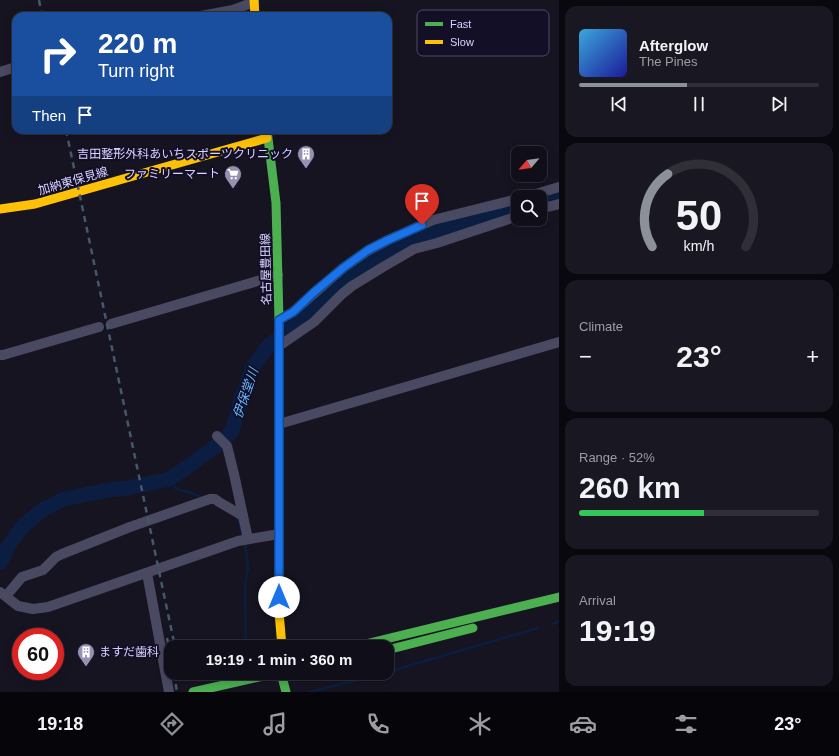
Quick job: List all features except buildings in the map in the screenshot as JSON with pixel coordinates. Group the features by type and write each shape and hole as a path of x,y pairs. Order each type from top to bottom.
{"main road":[{"path":"254,1 255,12"},
{"name":"加納東保見線","path":"0,209 34,204 267,134"},
{"name":"名古屋豊田線","path":"267,134 276,203 279,320 279,612 281,640"},
{"path":"383,640 559,597"},
{"path":"394,648 479,626"},
{"path":"193,692 245,680"},
{"path":"283,680 286,692"}],"street":[{"path":"223,12 234,10 254,1"},
{"path":"0,72 12,68"},
{"path":"547,191 559,187"},
{"path":"279,320 293,312 343,268 368,250 433,220 511,201"},
{"path":"547,207 559,204"},
{"path":"279,345 314,322 352,286 402,256 414,250 511,218"},
{"path":"111,324 278,275"},
{"path":"0,355 99,327"},
{"path":"279,424 559,342"},
{"path":"217,436 226,446 234,474 242,516 244,540"},
{"path":"242,516 215,500 207,500 130,527 62,554 56,557 43,570 22,577 3,594 18,606 33,609 48,607 244,540 279,534"},
{"path":"147,573 169,692"}],"waterway":[{"name":"伊保堂川","path":"547,201 559,197"},
{"name":"伊保堂川","path":"0,563 9,545 21,528 42,510 64,499 170,479 219,444 232,431 241,399 252,369 267,347 305,318 327,295 366,264 402,244 430,234 511,211"},
{"path":"170,479 176,489 203,498"},
{"path":"236,517 238,519 243,537"},
{"path":"244,542 248,569 245,589 246,640"},
{"path":"552,624 559,622"},
{"path":"394,670 538,628"},
{"path":"310,692 357,680"}],"railway":[{"path":"39,0 41,12"},
{"path":"67,134 174,640"},
{"path":"175,680 177,692"}],"traffic: fast":[{"path":"267,134 276,203 279,320 279,435"},
{"path":"382,640 559,597"},
{"path":"394,648 473,628"},
{"path":"193,692 245,680"},
{"path":"283,680 286,692"}],"traffic: slow":[{"path":"254,0 255,12"},
{"path":"0,209 35,204 267,138"},
{"path":"279,435 279,612 281,640"}],"place":[{"name":"吉田整形外科あいちスポーツクリニック","path":"306,169"},
{"name":"ファミリーマート","path":"233,189"},
{"name":"ますだ歯科","path":"86,667"}],"route":[{"path":"279,597 279,320 293,312 343,268 368,250 422,225"}]}
